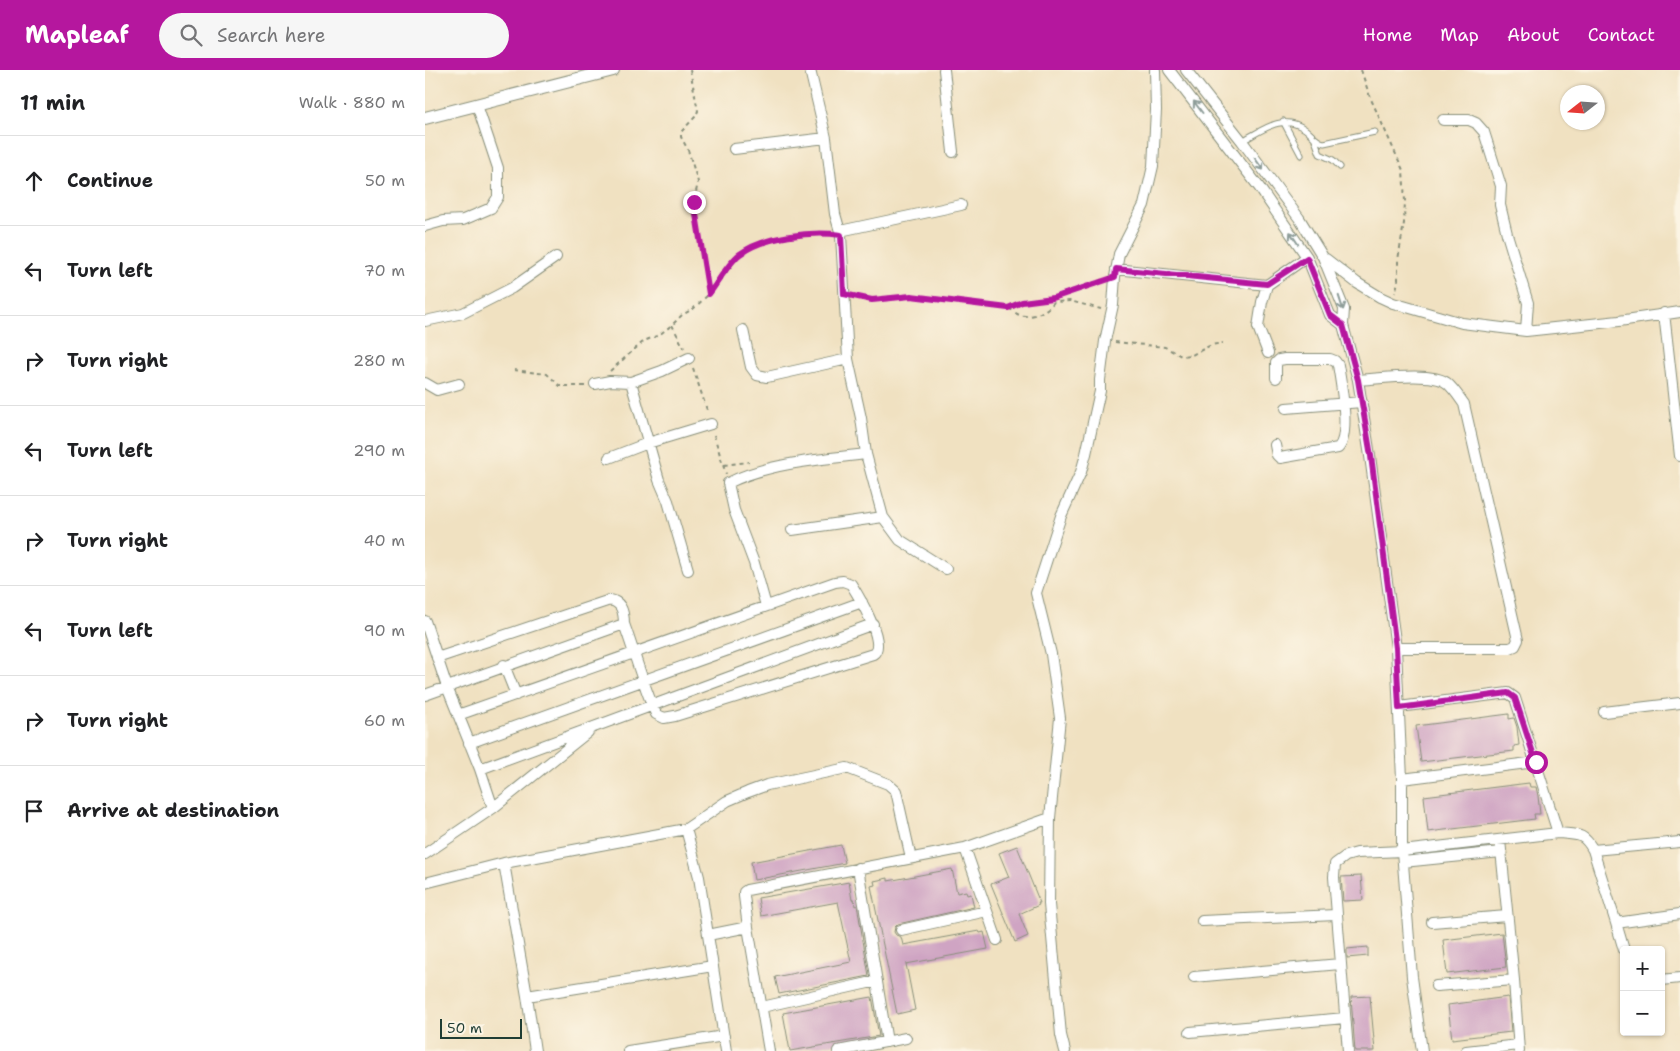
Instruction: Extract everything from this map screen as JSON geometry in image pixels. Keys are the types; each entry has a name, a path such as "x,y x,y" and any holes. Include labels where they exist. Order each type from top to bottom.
{"street":[{"path":"425,118 613,70"},
{"path":"810,70 826,138 835,214 840,233 848,359 861,418 866,454 883,517 900,540 946,569"},
{"path":"944,70 953,152"},
{"path":"1065,1051 1061,1035 1049,904 1050,818 1060,718 1051,654 1036,593 1061,516 1087,454 1100,391 1105,341 1119,254 1144,205 1153,166 1156,110 1155,70"},
{"path":"1169,70 1259,187 1307,258 1330,315 1343,325"},
{"path":"1186,70 1299,218 1323,257 1343,308 1343,325 1358,380 1371,456 1396,648 1402,779 1402,850 1412,977 1422,1051"},
{"path":"425,226 443,221 463,220 491,208 498,197 498,168 477,105"},
{"path":"1443,120 1469,120 1476,123 1484,132 1501,186 1500,205 1507,234 1528,302 1526,331"},
{"path":"734,149 826,138"},
{"path":"840,233 961,205"},
{"path":"425,321 463,313 512,288 556,257"},
{"path":"1323,257 1357,283 1393,303 1462,323 1526,331 1680,312"},
{"path":"1115,273 1267,284 1307,258"},
{"path":"1267,284 1257,327 1268,353"},
{"path":"1664,313 1680,456"},
{"path":"743,330 751,367 757,375 767,377 848,359"},
{"path":"595,384 609,381 631,382 662,371 689,358"},
{"path":"1275,445 1277,455 1280,458 1338,448 1342,444 1343,438 1344,404 1338,365 1330,359 1279,360 1276,364 1276,378"},
{"path":"1358,380 1426,376 1445,381 1456,392 1463,404 1518,640 1515,646 1510,648 1396,648"},
{"path":"631,382 688,570"},
{"path":"425,383 437,390 459,384"},
{"path":"1286,408 1361,402"},
{"path":"609,458 648,443 711,424"},
{"path":"766,606 754,563 734,510 728,483 756,472 816,459 866,454"},
{"path":"793,530 883,517"},
{"path":"437,658 614,600 622,607 624,624 635,653 652,705 656,714 664,718 873,654 878,648 873,624 862,602 851,584 843,580 766,606 635,653 516,695 458,716"},
{"path":"469,744 862,602"},
{"path":"425,621 447,688 480,769 493,808"},
{"path":"425,694 447,688 505,665 624,624"},
{"path":"480,769 873,624"},
{"path":"505,665 516,695"},
{"path":"1399,708 1508,693 1515,698 1557,833"},
{"path":"1604,712 1680,703"},
{"path":"425,854 493,808 597,726"},
{"path":"1402,779 1536,762"},
{"path":"425,884 505,863 686,828 727,801 748,792 767,785 847,768 888,784 897,791 911,858"},
{"path":"769,1051 744,892 965,848 1050,818"},
{"path":"686,828 699,877 726,1051"},
{"path":"1348,1051 1334,877 1335,864 1346,856 1357,853 1557,833 1583,836 1587,839 1593,850 1623,946"},
{"path":"1466,1051 1518,1048 1514,980 1500,840"},
{"path":"1593,850 1680,842"},
{"path":"965,848 997,940"},
{"path":"1403,862 1501,852"},
{"path":"505,863 535,1051"},
{"path":"858,868 887,1042"},
{"path":"901,930 987,911"},
{"path":"1616,923 1680,914"},
{"path":"1202,921 1336,915"},
{"path":"1432,922 1507,916"},
{"path":"708,935 748,926"},
{"path":"1194,977 1340,964"},
{"path":"527,996 713,966"},
{"path":"1665,980 1680,978"},
{"path":"1437,986 1514,980"},
{"path":"761,1007 877,981"},
{"path":"1191,1032 1345,1018"},
{"path":"628,1051 724,1036"},
{"path":"838,1051 906,1038"}],"lane":[{"path":"1242,141 1283,121 1298,125 1307,130 1319,142 1324,143 1375,132"},
{"path":"1283,121 1301,155"},
{"path":"1314,138 1320,154 1333,160 1340,167"}],"path":[{"path":"690,70 698,111 695,117 682,130 681,137 698,182 694,202 709,294"},
{"path":"1361,70 1370,96 1403,170 1404,223 1398,260 1398,282 1393,303"},
{"path":"514,370 547,374 560,386 595,384 644,341 659,335 682,315 693,309 709,294 739,255 758,243 795,236 840,233"},
{"path":"1008,308 1022,302 1053,298 1115,273"},
{"path":"844,294 872,300 911,296 1008,308 1019,315 1031,316 1048,310 1054,302 1070,301 1111,313"},
{"path":"672,325 689,358 723,465 744,462 752,463 756,472"},
{"path":"1105,341 1165,347 1181,356 1192,355 1211,345 1223,343"}],"building":[{"path":"1509,714 1509,719 1514,718 1517,727 1519,745 1514,746 1514,751 1421,762 1416,726"},
{"path":"1529,783 1530,787 1536,787 1538,796 1540,814 1534,814 1535,819 1428,832 1424,796"},
{"path":"841,845 845,863 754,880 751,862"},
{"path":"1017,846 1040,903 1019,914 1028,936 1015,942 991,884 1009,877 999,853"},
{"path":"952,869 957,893 966,891 967,895 971,894 974,907 898,924 894,932 901,937 903,945 979,931 980,933 984,932 988,949 906,964 915,1010 897,1014 871,886 875,885 874,881 888,878 888,881"},
{"path":"1361,876 1363,900 1343,901 1341,877"},
{"path":"849,882 852,900 854,899 855,906 857,905 869,976 779,994 775,977 851,962 838,902 761,916 758,898"},
{"path":"1502,933 1506,967 1447,974 1443,940"},
{"path":"1368,947 1368,956 1347,958 1347,949"},
{"path":"1370,996 1375,1051 1355,1051 1351,997"},
{"path":"872,997 879,1036 790,1051 783,1013"},
{"path":"1508,997 1511,1032 1452,1039 1448,1005"}],"route":[{"path":"694,202 709,294 739,255 758,243 795,236 827,233 841,235 844,294 872,300 911,296 935,298 1008,308 1022,302 1053,298 1115,277 1116,269 1267,284 1307,258 1330,315 1343,325 1358,380 1371,456 1396,648 1399,708 1508,693 1515,698 1536,762"}]}
